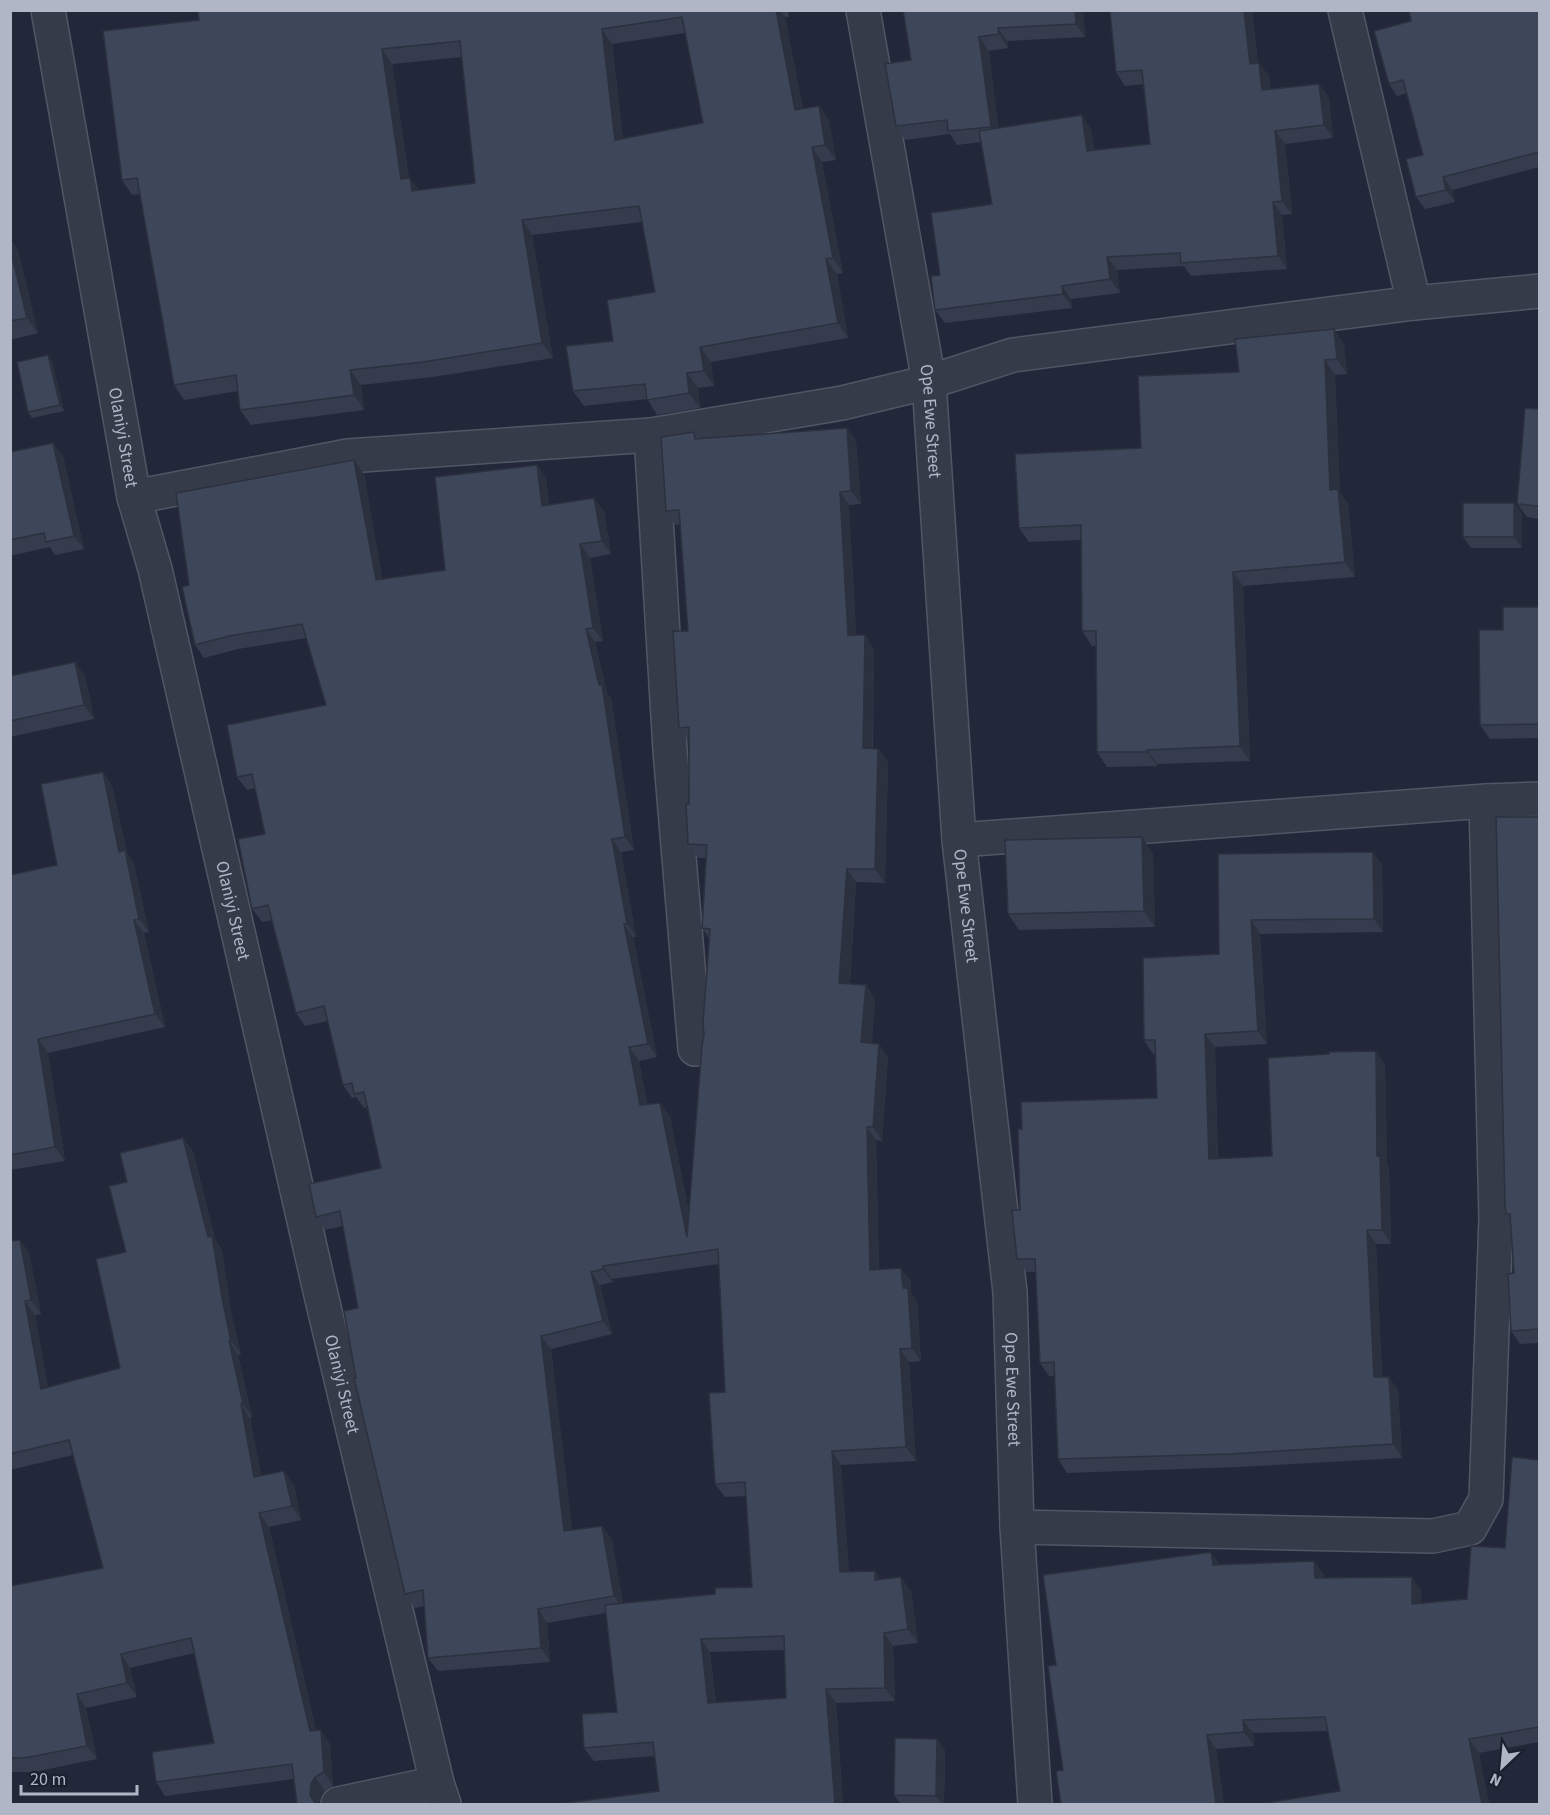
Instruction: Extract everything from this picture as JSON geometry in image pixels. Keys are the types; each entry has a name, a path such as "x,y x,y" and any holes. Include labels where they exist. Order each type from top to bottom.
{"street":[{"name":"Olaniyi Street","path":"48,10 134,497 155,568 316,1272 441,1793"},
{"name":"Ope Ewe Street","path":"863,10 929,382 959,840 1010,1292 1017,1527 1035,1804"},
{"path":"1345,10 1414,303"},
{"path":"134,497 348,456 651,435 842,404 929,382 1012,355 1414,303 1539,291"},
{"path":"651,435 670,750 696,1049"},
{"path":"959,840 1539,798"},
{"path":"1017,1527 1433,1536 1470,1528 1486,1499 1496,1218 1486,801"},
{"path":"338,1804 441,1793"}],"building":[{"path":"776,10 795,110 819,106 825,145 812,147 833,258 826,259 838,323 700,347 704,371 687,373 689,393 647,400 645,384 573,391 566,346 613,341 607,300 655,292 639,206 522,220 542,343 423,362 350,370 354,395 240,410 236,375 174,385 137,178 122,180 103,31 199,20 198,11","holes":["682,17 703,123 615,140 602,29","460,41 475,183 412,191 410,178 401,179 382,49"]},
{"path":"903,10 1075,10 1076,24 998,28 999,34 979,37 991,127 948,131 947,120 896,126 885,64 911,60"},
{"path":"1123,10 1244,10 1250,64 1259,63 1262,90 1319,84 1324,125 1275,131 1282,201 1273,202 1278,256 1181,263 1180,253 1107,257 1110,279 1062,286 1063,294 935,310 931,276 940,275 931,213 992,204 979,131 1082,115 1087,151 1150,144 1142,70 1116,72 1110,12"},
{"path":"1409,10 1539,10 1539,152 1443,177 1446,190 1416,197 1406,159 1423,155 1403,80 1389,84 1374,31 1411,21"},
{"path":"10,248 27,318 10,321"},
{"path":"1334,329 1337,359 1325,360 1330,490 1338,489 1345,562 1233,572 1240,746 1147,750 1147,752 1097,752 1096,631 1082,631 1081,525 1019,528 1015,454 1141,448 1138,376 1239,372 1235,339"},
{"path":"48,355 60,405 28,412 17,362"},
{"path":"1525,408 1539,409 1539,506 1517,504"},
{"path":"847,428 851,491 840,492 848,635 865,635 863,748 878,749 875,869 847,869 839,983 866,985 861,1042 879,1044 873,1127 867,1127 870,1270 901,1268 903,1288 908,1288 912,1348 900,1349 906,1447 832,1451 840,1572 875,1571 875,1580 901,1577 908,1629 884,1633 885,1688 826,1689 835,1804 558,1804 659,1791 653,1742 584,1748 582,1714 617,1712 605,1605 715,1594 715,1588 752,1587 745,1482 715,1484 709,1393 725,1392 718,1249 603,1266 603,1269 591,1272 603,1321 541,1336 564,1531 602,1526 614,1596 538,1609 541,1648 428,1658 423,1590 405,1594 354,1378 356,1378 344,1311 358,1308 340,1211 316,1217 309,1184 381,1168 364,1092 354,1094 352,1083 343,1085 324,1006 296,1013 268,905 252,909 238,839 265,834 252,774 237,777 227,725 326,705 302,624 229,636 195,645 182,587 189,585 176,493 354,460 376,580 445,570 435,477 537,465 542,506 594,498 602,541 580,544 593,628 586,629 599,685 602,685 625,837 612,839 627,924 624,924 648,1044 629,1047 640,1105 660,1103 687,1237 704,1035 710,929 702,928 707,845 688,844 686,804 689,804 689,727 679,728 673,631 688,631 679,510 666,511 661,437 694,432 695,439","holes":["784,1636 786,1698 708,1703 701,1639"]},
{"path":"53,443 74,536 46,542 44,533 10,540 10,452"},
{"path":"1463,503 1514,503 1514,537 1463,537"},
{"path":"1503,607 1539,607 1539,724 1480,725 1479,630 1503,630"},
{"path":"75,662 84,705 10,721 10,676"},
{"path":"103,772 119,852 125,850 139,919 134,920 155,1014 38,1039 55,1147 10,1155 10,875 57,865 41,784"},
{"path":"1496,817 1539,817 1539,1329 1511,1331 1508,1274 1514,1273 1510,1214 1506,1214 1505,1204"},
{"path":"1142,837 1144,911 1008,914 1005,840"},
{"path":"1373,852 1374,919 1251,920 1258,1031 1205,1034 1209,1159 1272,1156 1268,1058 1329,1054 1329,1052 1376,1051 1377,1156 1380,1156 1382,1230 1367,1230 1374,1377 1389,1377 1393,1444 1229,1454 1058,1459 1054,1362 1040,1363 1035,1259 1017,1259 1012,1210 1020,1210 1018,1129 1022,1129 1021,1102 1157,1098 1155,1040 1144,1040 1143,958 1219,954 1218,854"},
{"path":"183,1138 208,1237 212,1236 254,1477 284,1471 292,1506 259,1513 310,1731 321,1730 324,1772 315,1777 311,1784 310,1795 318,1804 297,1804 292,1764 156,1782 152,1752 214,1743 191,1638 121,1654 127,1683 77,1694 87,1746 24,1758 10,1758 10,1586 103,1568 69,1440 10,1454 10,1241 20,1240 31,1300 25,1301 41,1389 120,1368 96,1259 126,1252 109,1186 127,1182 120,1153"},
{"path":"1512,1457 1539,1460 1539,1727 1469,1739 1482,1804 1260,1804 1340,1791 1325,1717 1243,1720 1244,1732 1207,1735 1216,1804 1061,1804 1056,1771 1063,1770 1048,1666 1056,1665 1043,1575 1211,1552 1213,1565 1314,1561 1315,1578 1412,1577 1412,1604 1467,1599 1471,1546 1505,1548"},
{"path":"895,1738 937,1739 936,1796 894,1795"}]}
